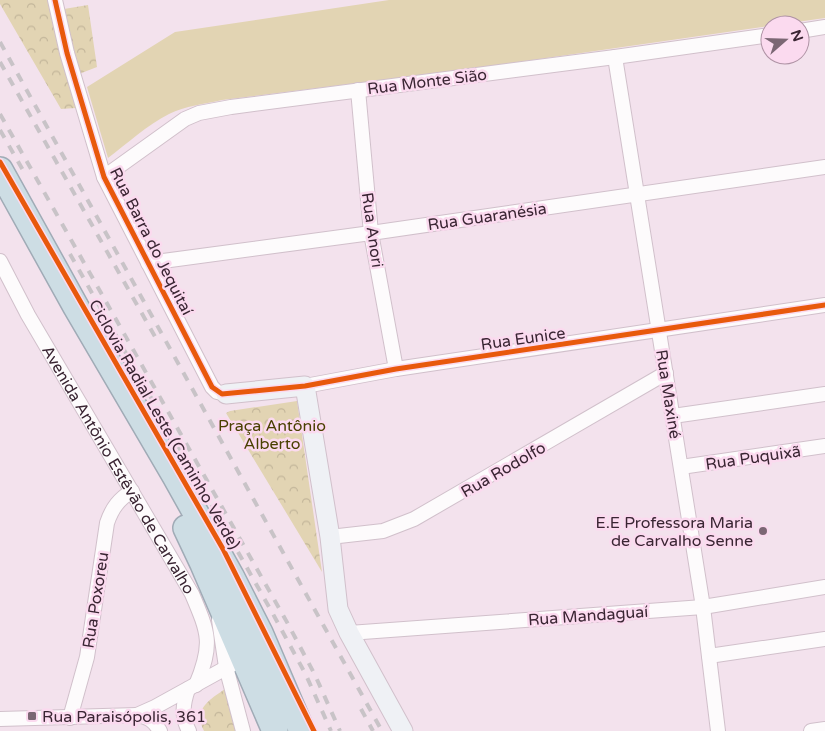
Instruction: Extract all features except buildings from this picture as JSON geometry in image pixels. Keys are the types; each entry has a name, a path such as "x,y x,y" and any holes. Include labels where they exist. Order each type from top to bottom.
{"highway":[{"path":"0,170 76,307 231,576 260,633 302,731"},
{"name":"Avenida Antônio Estêvão de Carvalho","path":"0,199 178,513 216,594 235,663 275,731"},
{"path":"235,663 252,660 260,663 267,669 292,708"}],"street":[{"name":"Rua Barra do Jequitaí","path":"55,0 67,53 104,177 212,387 217,392 226,394"},
{"path":"810,29 825,27"},
{"name":"Rua Monte Sião","path":"104,177 176,124 200,113 231,107 760,36"},
{"name":"Rua Maxiné","path":"616,57 703,607 718,731"},
{"name":"Rua Anori","path":"358,90 371,233 396,368"},
{"name":"Rua Guaranésia","path":"148,263 371,233 825,167"},
{"name":"Avenida Antônio Estêvão de Carvalho","path":"0,261 28,315 192,594 205,624 208,640 204,666 183,705 183,714 189,731"},
{"name":"Rua Eunice","path":"226,394 305,386 396,368 825,306"},
{"name":"Rua Rodolfo","path":"330,537 383,530 414,519 666,373"},
{"path":"305,386 330,537 338,609 349,633 403,731"},
{"path":"672,416 825,394"},
{"name":"Rua Puquixã","path":"681,467 825,446"},
{"name":"Rua Poxoreu","path":"70,718 86,657 110,513 116,504 132,491"},
{"name":"Rua Mandaguaí","path":"349,633 703,607 825,587"},
{"path":"709,656 825,639"},
{"path":"137,715 235,663"},
{"name":"Avenida Antônio Estêvão de Carvalho","path":"235,663 243,731"},
{"path":"0,719 137,715 147,717 156,722 160,731"},
{"path":"811,731 825,729"}],"green space":[{"path":"0,0 48,0 76,108 61,109 0,4"},
{"path":"389,0 825,0 825,18 810,20 810,15 760,15 760,27 469,69 222,100 188,107 161,118 108,158 87,87 175,32"},
{"path":"88,5 97,67 79,74 64,9"},
{"name":"Praça Antônio Alberto","path":"297,401 322,572 226,413"},
{"path":"225,689 237,731 204,731 200,717 204,706"}],"railway":[{"path":"0,42 382,731"},
{"path":"0,62 158,342"},
{"path":"0,114 288,624 315,675 340,731"},
{"path":"0,130 24,172"},
{"path":"70,254 273,614 306,675 331,731"},
{"path":"361,709 373,731"}],"cycle path":[{"path":"55,0 67,53 104,177 212,387 222,394 305,386 396,369 825,305"},
{"name":"Ciclovia Radial Leste (Caminho Verde)","path":"0,162 223,549 314,731"}],"place":[{"name":"E.E Professora Maria de Carvalho Senne","path":"763,531"},
{"name":"Rua Paraisópolis, 361","path":"32,716"}]}
